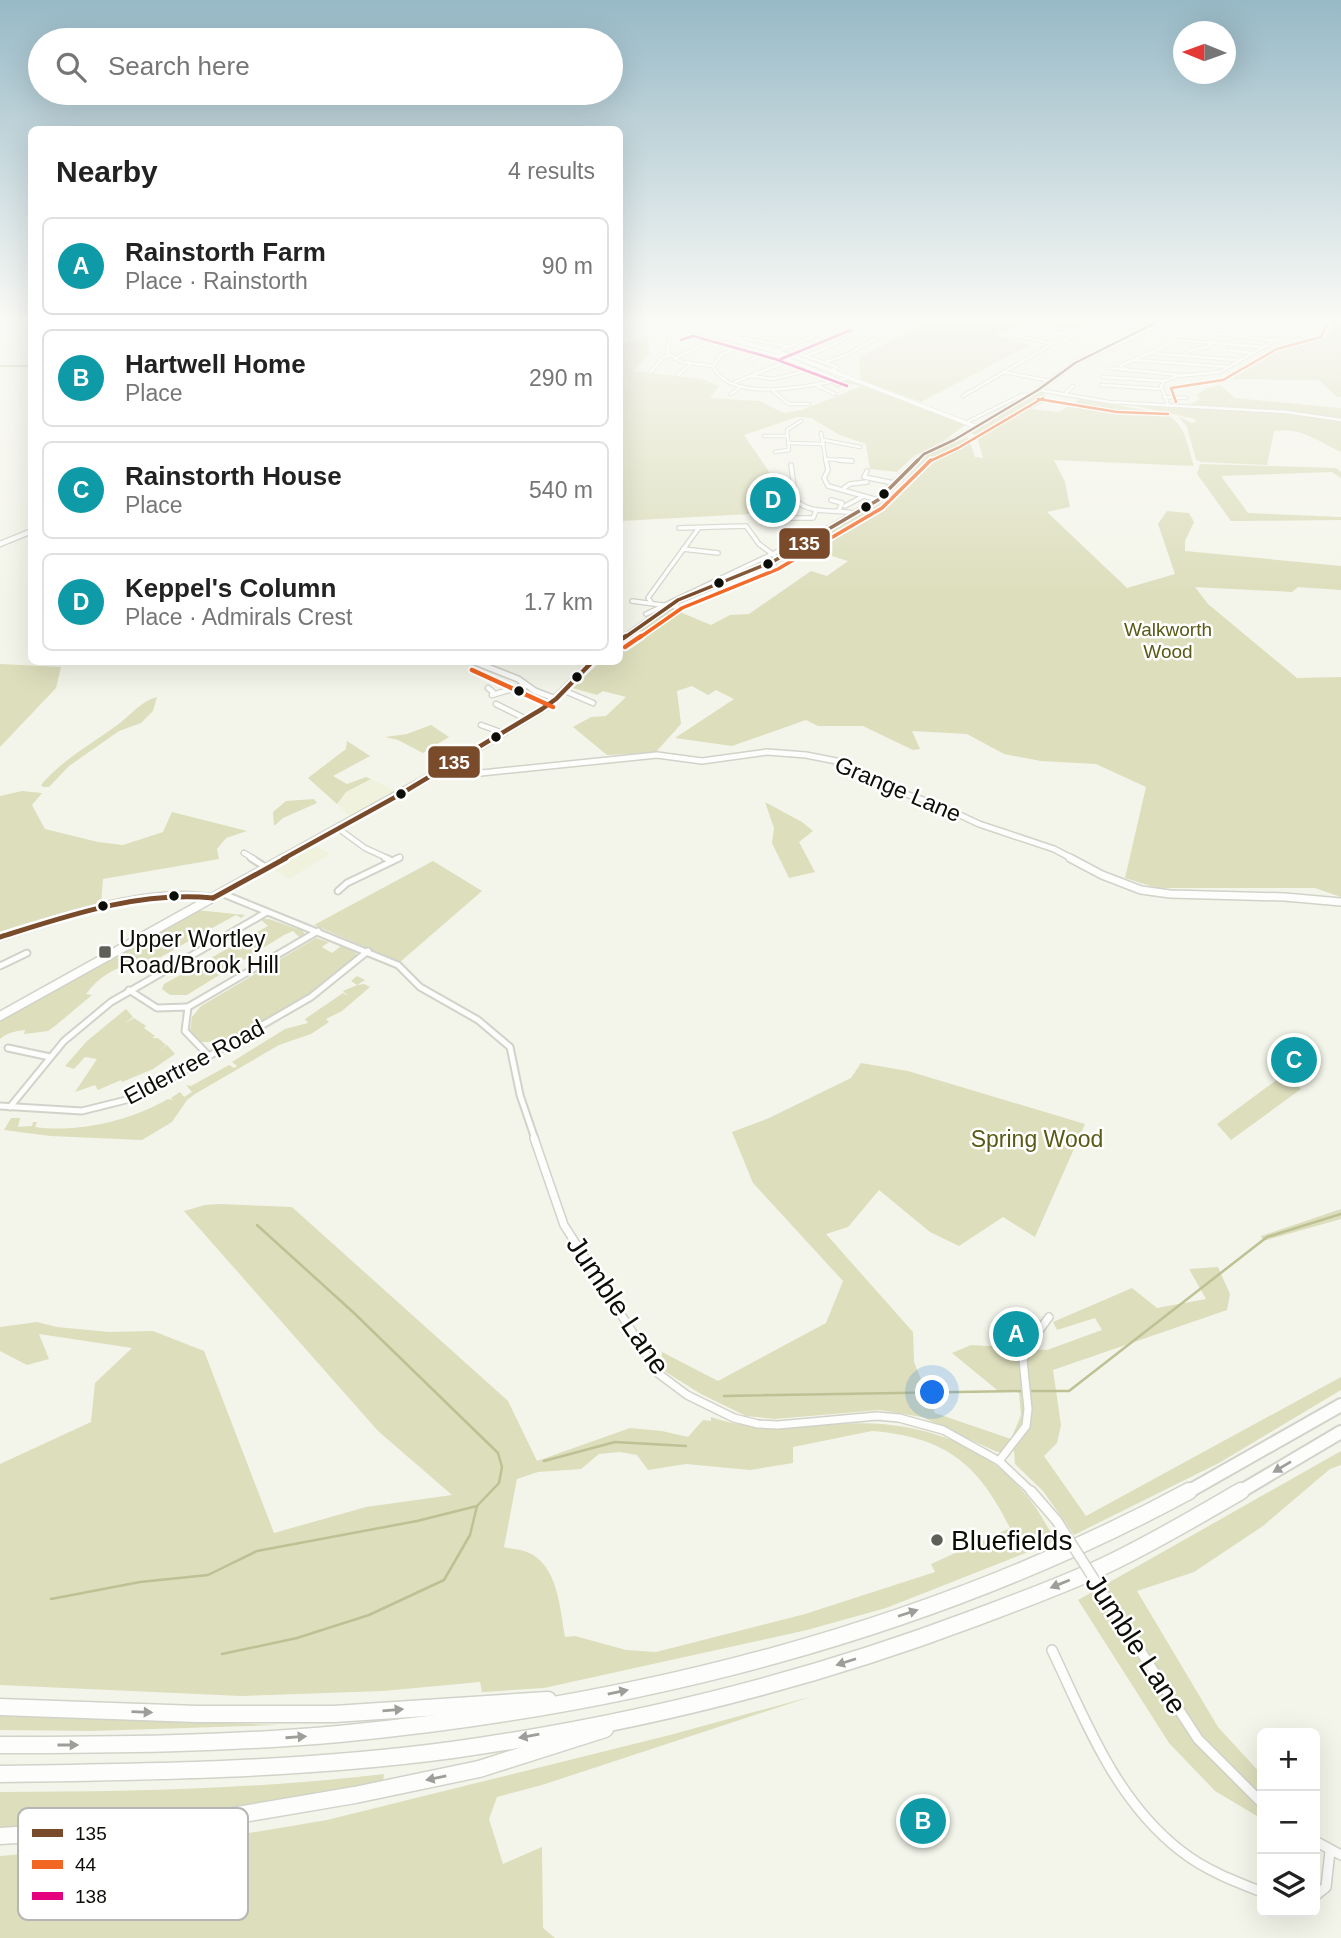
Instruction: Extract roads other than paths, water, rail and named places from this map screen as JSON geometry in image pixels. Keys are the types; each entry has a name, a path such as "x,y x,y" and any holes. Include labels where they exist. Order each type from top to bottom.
{"highway":[{"path":"0,1745 169,1743 340,1734 513,1712 667,1682 807,1645 931,1606 1004,1578 1079,1546 1214,1479 1341,1405"},
{"path":"248,1813 355,1795 479,1769 642,1717 838,1665 937,1632 1098,1569 1231,1498 1341,1432"},
{"path":"0,1707 197,1714 334,1714 468,1703 584,1699"},
{"path":"0,1774 172,1772 352,1760 453,1749 642,1717"},
{"path":"0,1836 18,1835"}],"main road":[{"path":"623,638 668,605 775,558 878,500 924,454 954,440 998,412"},
{"path":"0,1016 339,829 503,733 556,699 589,665"}],"street":[{"path":"938,412 974,426"},
{"path":"967,423 989,412"},
{"path":"1276,412 1341,420"},
{"path":"774,451 791,451 787,430 801,421"},
{"path":"821,433 828,470 824,476 826,482 830,486 878,500"},
{"path":"763,437 787,436"},
{"path":"788,443 824,442 860,447"},
{"path":"825,459 852,461"},
{"path":"791,465 794,487 791,498 804,508 854,513"},
{"path":"867,471 864,477 894,483"},
{"path":"844,488 850,484 867,482"},
{"path":"845,506 862,497"},
{"path":"831,500 842,503 839,510"},
{"path":"791,518 813,518 816,511"},
{"path":"679,528 746,526 759,544 775,558"},
{"path":"651,602 648,598 696,530 702,527"},
{"path":"0,544 28,533"},
{"path":"646,614 662,604 775,558 789,546"},
{"path":"683,548 719,553"},
{"path":"632,601 668,605"},
{"path":"482,665 556,699"},
{"path":"488,688 493,692 492,695 526,685"},
{"path":"565,691 593,704"},
{"path":"496,704 526,719"},
{"path":"481,725 503,733"},
{"name":"Grange Lane","path":"444,768 462,775 657,755 702,761 767,752 806,755 846,763 897,791 941,806 979,824 1054,849 1102,875 1141,890 1170,894 1284,897 1341,902"},
{"path":"339,829 365,848 392,860"},
{"path":"244,853 267,868"},
{"path":"338,891 347,883 400,857"},
{"path":"0,937 110,906 196,893 217,895"},
{"name":"Jumble Lane","path":"217,895 368,951 406,971 420,986 478,1020 510,1047 520,1095 564,1224 659,1374 687,1395 734,1418 778,1425 877,1416 900,1418 943,1430 999,1461 1040,1499 1057,1521 1198,1739 1257,1798"},
{"path":"10,1107 50,1057 81,1026 129,990 267,912"},
{"path":"129,990 157,1008 188,1007 318,931"},
{"name":"Eldertree Road","path":"0,1106 65,1111 111,1105 138,1097 311,997 368,951"},
{"path":"0,966 26,953"},
{"path":"188,1007 185,1031 209,1056"},
{"path":"8,1048 50,1057"},
{"path":"999,1461 1027,1426 1029,1417 1023,1360 1027,1348 1049,1317"},
{"path":"1052,1650 1102,1756 1129,1802 1158,1834 1193,1861 1257,1890"},
{"path":"1320,1844 1341,1856"},
{"path":"1320,1892 1326,1887 1330,1851"}],"waterway":[{"path":"1029,1391 1069,1391 1267,1237 1341,1214"},
{"path":"257,1225 354,1313 498,1453 502,1467 499,1483 477,1506"},
{"path":"724,1396 1024,1391"},
{"path":"544,1461 615,1442 686,1446"},
{"path":"51,1599 140,1582 208,1575 257,1551 417,1521 477,1506"},
{"path":"222,1654 297,1638 369,1615 444,1580 470,1535 477,1506"}],"place":[{"name":"Keppel's Column","path":"773,500"},
{"name":"Upper Wortley Road/Brook Hill","path":"105,952"},
{"name":"Rainstorth House","path":"1294,1060"},
{"name":"Rainstorth Farm","path":"1016,1334"},
{"name":"Bluefields","path":"937,1540"},
{"name":"Hartwell Home","path":"923,1821"}],"park label":[{"name":"Walkworth Wood","path":"1168,640"},
{"name":"Spring Wood","path":"1037,1139"}]}
